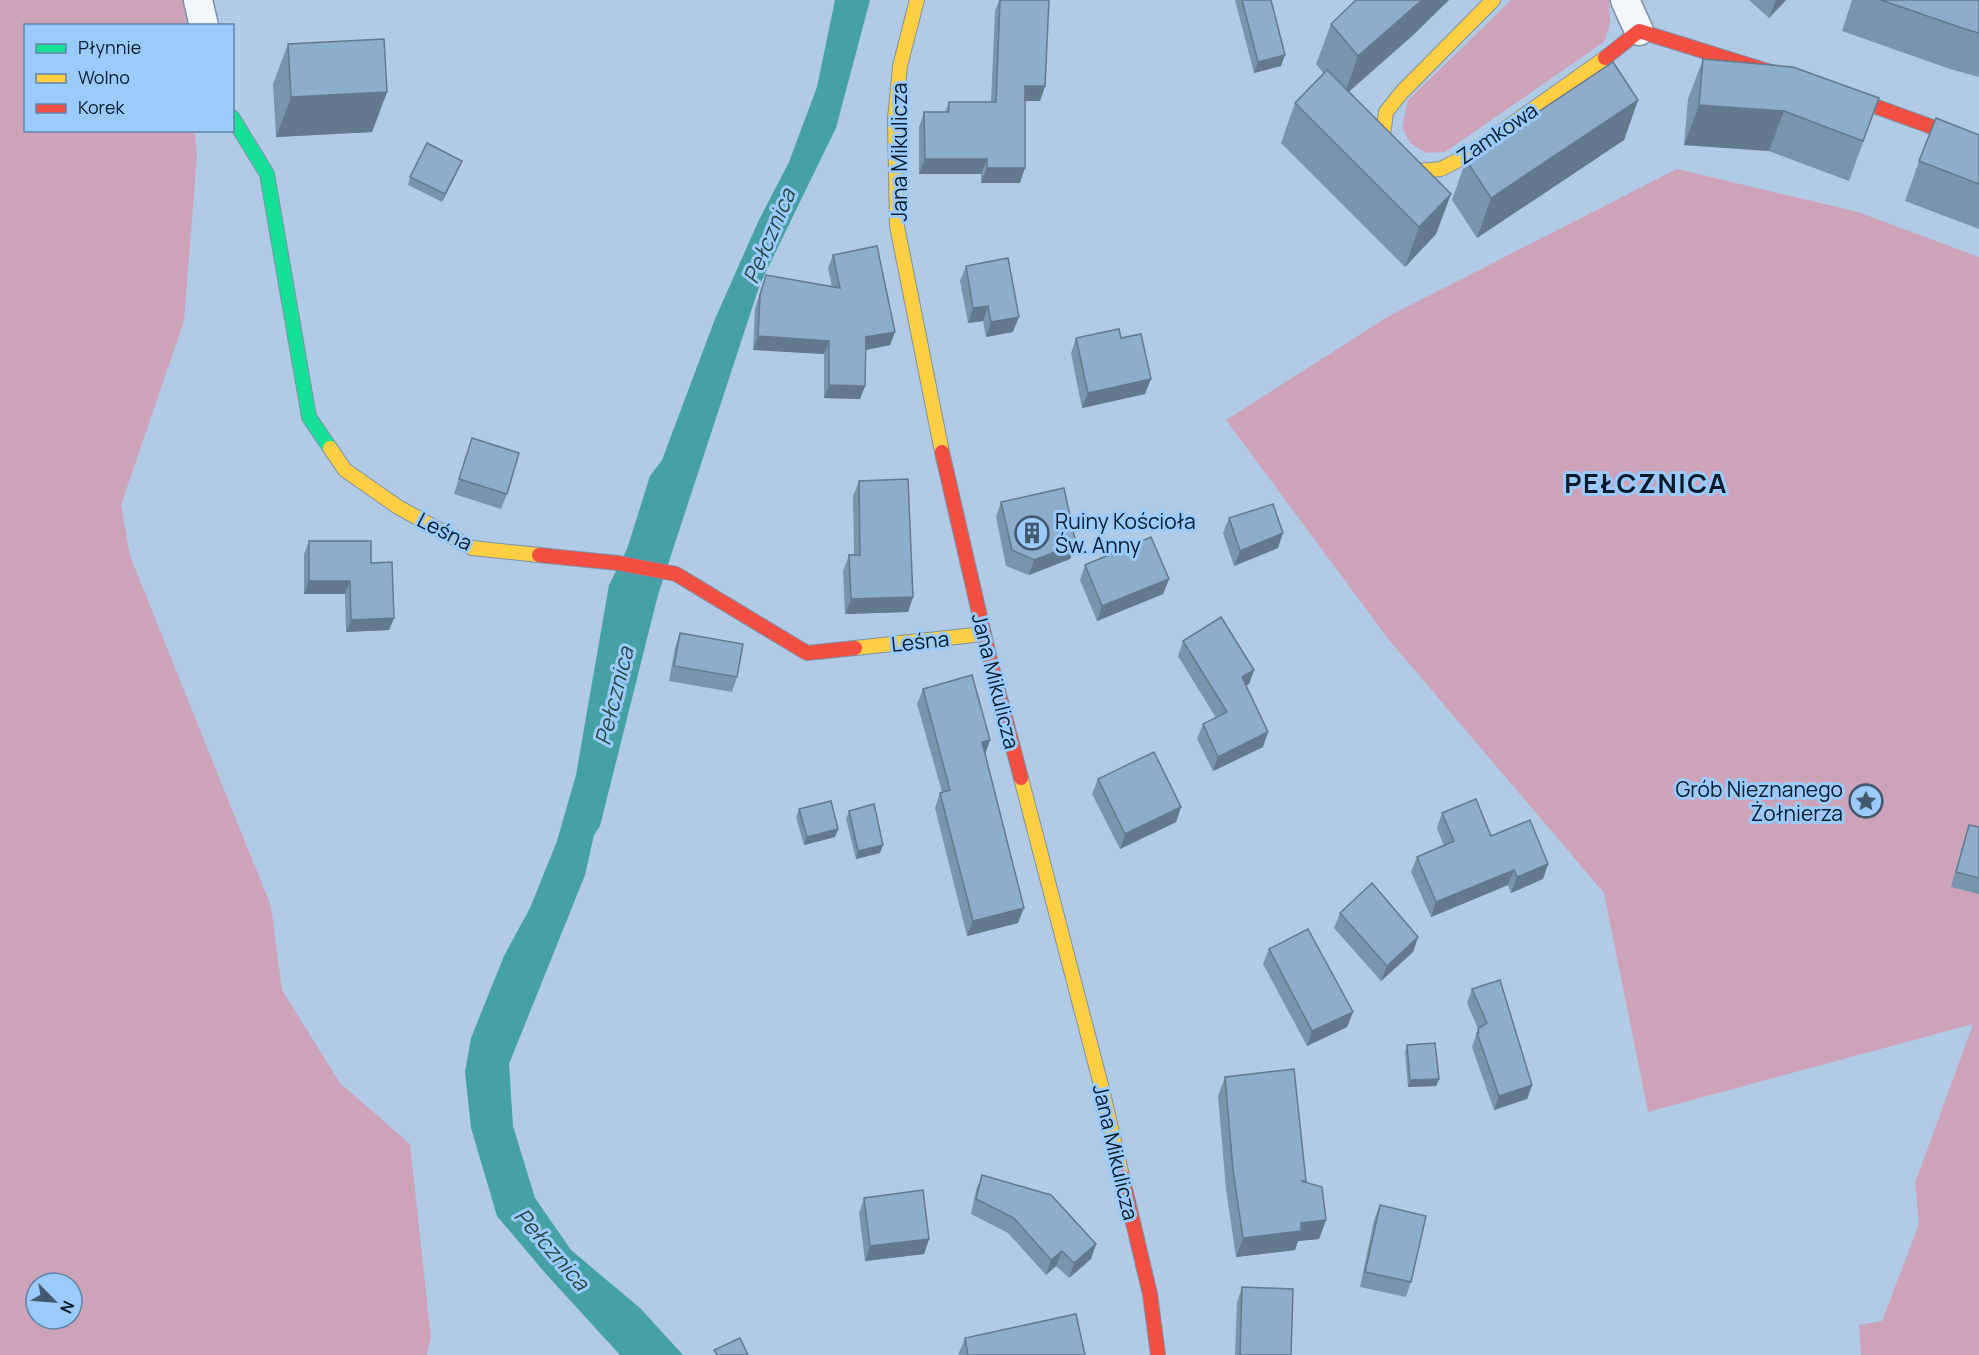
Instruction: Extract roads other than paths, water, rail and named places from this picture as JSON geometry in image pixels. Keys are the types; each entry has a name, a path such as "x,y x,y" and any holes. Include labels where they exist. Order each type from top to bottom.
{"street":[{"path":"198,0 204,24"},
{"name":"Jana Mikulicza","path":"917,0 900,66 896,119 897,226 949,489 983,634 1102,1089 1150,1294 1158,1355"},
{"name":"Zamkowa","path":"1493,0 1402,92 1386,112 1383,136 1397,158 1419,171 1441,169 1470,154 1605,58 1639,31"},
{"path":"1625,0 1639,31 1796,80"},
{"path":"1818,87 1914,119 1979,144"},
{"name":"Leśna","path":"234,120 267,174 309,417 345,470 398,507 472,548 618,563 676,574 807,653 983,634"}],"water":[{"name":"Pełcznica","path":"835,0 870,0 836,128 760,284 658,595 600,826 594,835 585,875 509,1064 513,1126 535,1198 571,1250 640,1308 683,1355 620,1355 497,1216 471,1128 465,1072 471,1038 504,956 530,908 557,841 576,775 609,585 627,549 650,476 662,460 715,319 758,222 789,162 817,87"}],"place":[{"name":"Ruiny Kościoła Św. Anny","path":"1032,533"},
{"name":"Grób Nieznanego Żołnierza","path":"1866,801"}],"district":[{"name":"PEŁCZNICA","path":"1646,482"}]}
